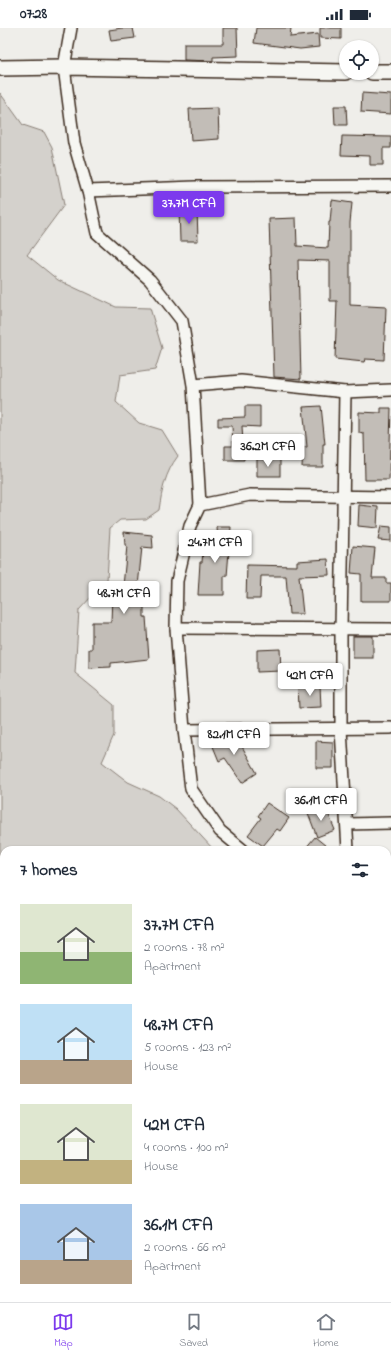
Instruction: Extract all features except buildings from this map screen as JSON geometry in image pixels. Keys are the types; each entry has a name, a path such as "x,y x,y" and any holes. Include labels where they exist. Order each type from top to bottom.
{"main road":[{"path":"0,68 64,67 339,72"},
{"path":"379,72 391,72"}],"street":[{"path":"71,28 64,67 74,143 88,191 97,233 150,280 182,321 193,385 200,505 190,526 177,581 176,628 184,730 192,789 220,831 238,846"},
{"path":"88,191 196,186 391,186"},
{"path":"193,385 241,381 345,392 391,390"},
{"path":"345,392 341,729 348,846"},
{"path":"200,505 250,495 391,498"},
{"path":"176,628 391,629"},
{"path":"184,730 391,728"},
{"path":"347,824 391,823"}],"shaded area":[{"path":"0,93 23,125 44,132 52,147 64,205 27,255 58,280 116,307 150,308 162,348 155,370 120,375 116,402 139,423 162,430 178,456 167,475 159,510 146,519 120,520 110,528 107,580 79,610 75,673 114,705 114,735 102,762 128,782 159,796 176,809 210,846 0,846"}]}
